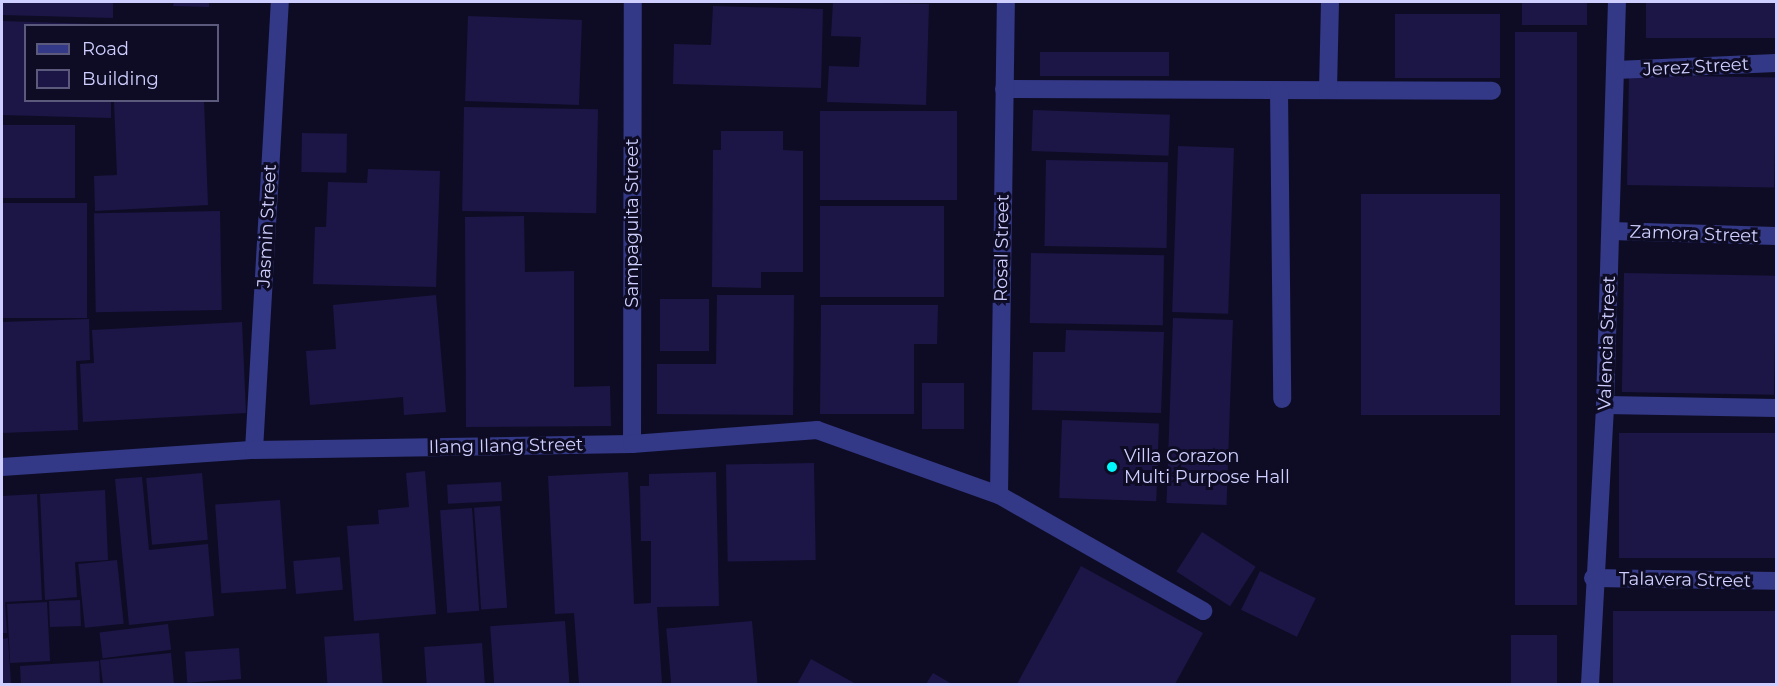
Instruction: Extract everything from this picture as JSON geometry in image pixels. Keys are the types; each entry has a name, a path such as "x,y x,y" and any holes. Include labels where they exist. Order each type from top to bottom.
{"street":[{"name":"Jasmin Street","path":"254,450 280,2"},
{"name":"Sampaguita Street","path":"632,444 633,2"},
{"name":"Rosal Street","path":"999,495 1006,2"},
{"path":"1328,90 1330,2"},
{"name":"Valencia Street","path":"1590,684 1593,578 1605,405 1617,2"},
{"name":"Jerez Street","path":"1616,70 1776,63"},
{"path":"1004,89 1492,91"},
{"path":"1278,90 1282,399"},
{"name":"Zamora Street","path":"1611,231 1776,236"},
{"path":"1605,405 1776,408"},
{"name":"Ilang Ilang Street","path":"2,466 254,450 632,444 817,430 999,495 1203,611"},
{"name":"Talavera Street","path":"1593,578 1776,581"}],"building":[{"path":"2,2 113,2 113,18 2,15"},
{"path":"174,2 209,2 209,7 173,6"},
{"path":"833,2 929,4 926,105 827,102 829,66 859,67 861,37 831,36"},
{"path":"1522,2 1587,2 1587,25 1522,25"},
{"path":"1646,2 1776,2 1776,38 1646,38"},
{"path":"713,6 823,9 821,88 673,84 674,44 711,45"},
{"path":"1395,14 1500,14 1500,78 1395,78"},
{"path":"468,16 582,20 579,105 465,101"},
{"path":"2,21 95,24 24,24 24,102 111,102 111,118 2,115"},
{"path":"1515,32 1577,32 1577,605 1515,605"},
{"path":"1040,52 1169,52 1169,76 1040,76"},
{"path":"1629,75 1776,78 1774,188 1627,185"},
{"path":"114,102 204,102 208,205 95,211 94,176 117,175"},
{"path":"464,107 598,109 596,213 462,211"},
{"path":"1033,110 1170,115 1168,156 1032,151"},
{"path":"820,111 957,111 957,200 820,200"},
{"path":"2,125 75,125 75,198 2,198"},
{"path":"721,131 783,131 783,150 803,151 803,272 761,272 761,288 712,287 713,150 721,150"},
{"path":"302,133 347,134 346,173 301,172"},
{"path":"1178,146 1234,148 1228,314 1172,312"},
{"path":"1046,160 1168,162 1166,248 1044,246"},
{"path":"368,169 440,171 436,287 313,284 315,227 326,227 328,182 367,183"},
{"path":"1361,194 1500,194 1500,415 1361,415"},
{"path":"2,203 87,203 87,318 2,318"},
{"path":"820,206 944,206 944,297 820,297"},
{"path":"220,211 222,310 96,312 94,213"},
{"path":"524,216 525,272 574,271 574,387 610,386 611,426 466,427 465,217"},
{"path":"1031,253 1164,255 1163,325 1030,323"},
{"path":"1624,273 1776,276 1774,395 1622,392"},
{"path":"436,295 446,412 404,415 403,397 310,405 306,351 336,349 333,305"},
{"path":"717,295 794,295 793,415 657,414 657,364 716,364"},
{"path":"660,299 709,299 709,351 660,351"},
{"path":"821,305 938,305 937,344 914,344 914,414 820,414"},
{"path":"1173,318 1233,320 1227,505 1167,503"},
{"path":"89,319 90,360 76,361 78,430 2,433 2,322"},
{"path":"242,322 246,413 83,422 80,364 94,363 92,330"},
{"path":"1066,330 1164,332 1161,413 1032,410 1033,352 1065,352"},
{"path":"922,383 964,383 964,429 922,429"},
{"path":"1062,420 1159,423 1156,501 1059,498"},
{"path":"1619,433 1776,433 1776,558 1619,558"},
{"path":"814,463 816,560 728,562 726,465"},
{"path":"425,471 436,614 354,621 347,526 379,524 378,510 409,507 406,473"},
{"path":"628,472 634,604 651,603 651,541 641,541 640,486 649,486 649,474 716,472 719,606 657,607 662,684 579,684 574,613 555,614 548,476"},
{"path":"202,473 208,540 152,545 146,478"},
{"path":"142,477 149,550 208,544 214,616 129,625 115,479"},
{"path":"501,482 502,501 448,504 447,485"},
{"path":"105,490 108,560 75,562 77,597 45,600 40,494"},
{"path":"37,494 42,600 5,602 7,633 2,633 2,496"},
{"path":"280,500 286,589 221,593 215,505"},
{"path":"500,506 507,608 481,610 474,508"},
{"path":"472,508 479,611 447,613 440,510"},
{"path":"1202,532 1256,567 1230,606 1176,571"},
{"path":"340,557 343,590 296,594 293,561"},
{"path":"117,560 124,624 85,628 78,564"},
{"path":"1081,566 1203,633 1175,684 1017,684"},
{"path":"1260,571 1316,598 1297,637 1241,610"},
{"path":"80,600 81,626 50,627 49,601"},
{"path":"47,602 50,661 10,663 7,604"},
{"path":"1613,611 1776,611 1776,684 1613,684"},
{"path":"565,621 569,684 494,684 490,626"},
{"path":"752,621 757,684 671,684 666,628"},
{"path":"168,624 171,650 103,658 100,632"},
{"path":"379,633 383,684 327,684 324,637"},
{"path":"1511,635 1557,635 1557,684 1511,684"},
{"path":"8,638 11,684 2,684 2,639"},
{"path":"482,643 485,684 427,684 424,647"},
{"path":"239,648 241,679 187,683 185,652"},
{"path":"171,653 174,684 103,684 100,660"},
{"path":"811,659 856,684 797,684"},
{"path":"99,661 100,684 21,684 20,666"},
{"path":"933,673 952,684 926,684"}],"place":[{"name":"Villa Corazon Multi Purpose Hall","path":"1112,467"}]}
